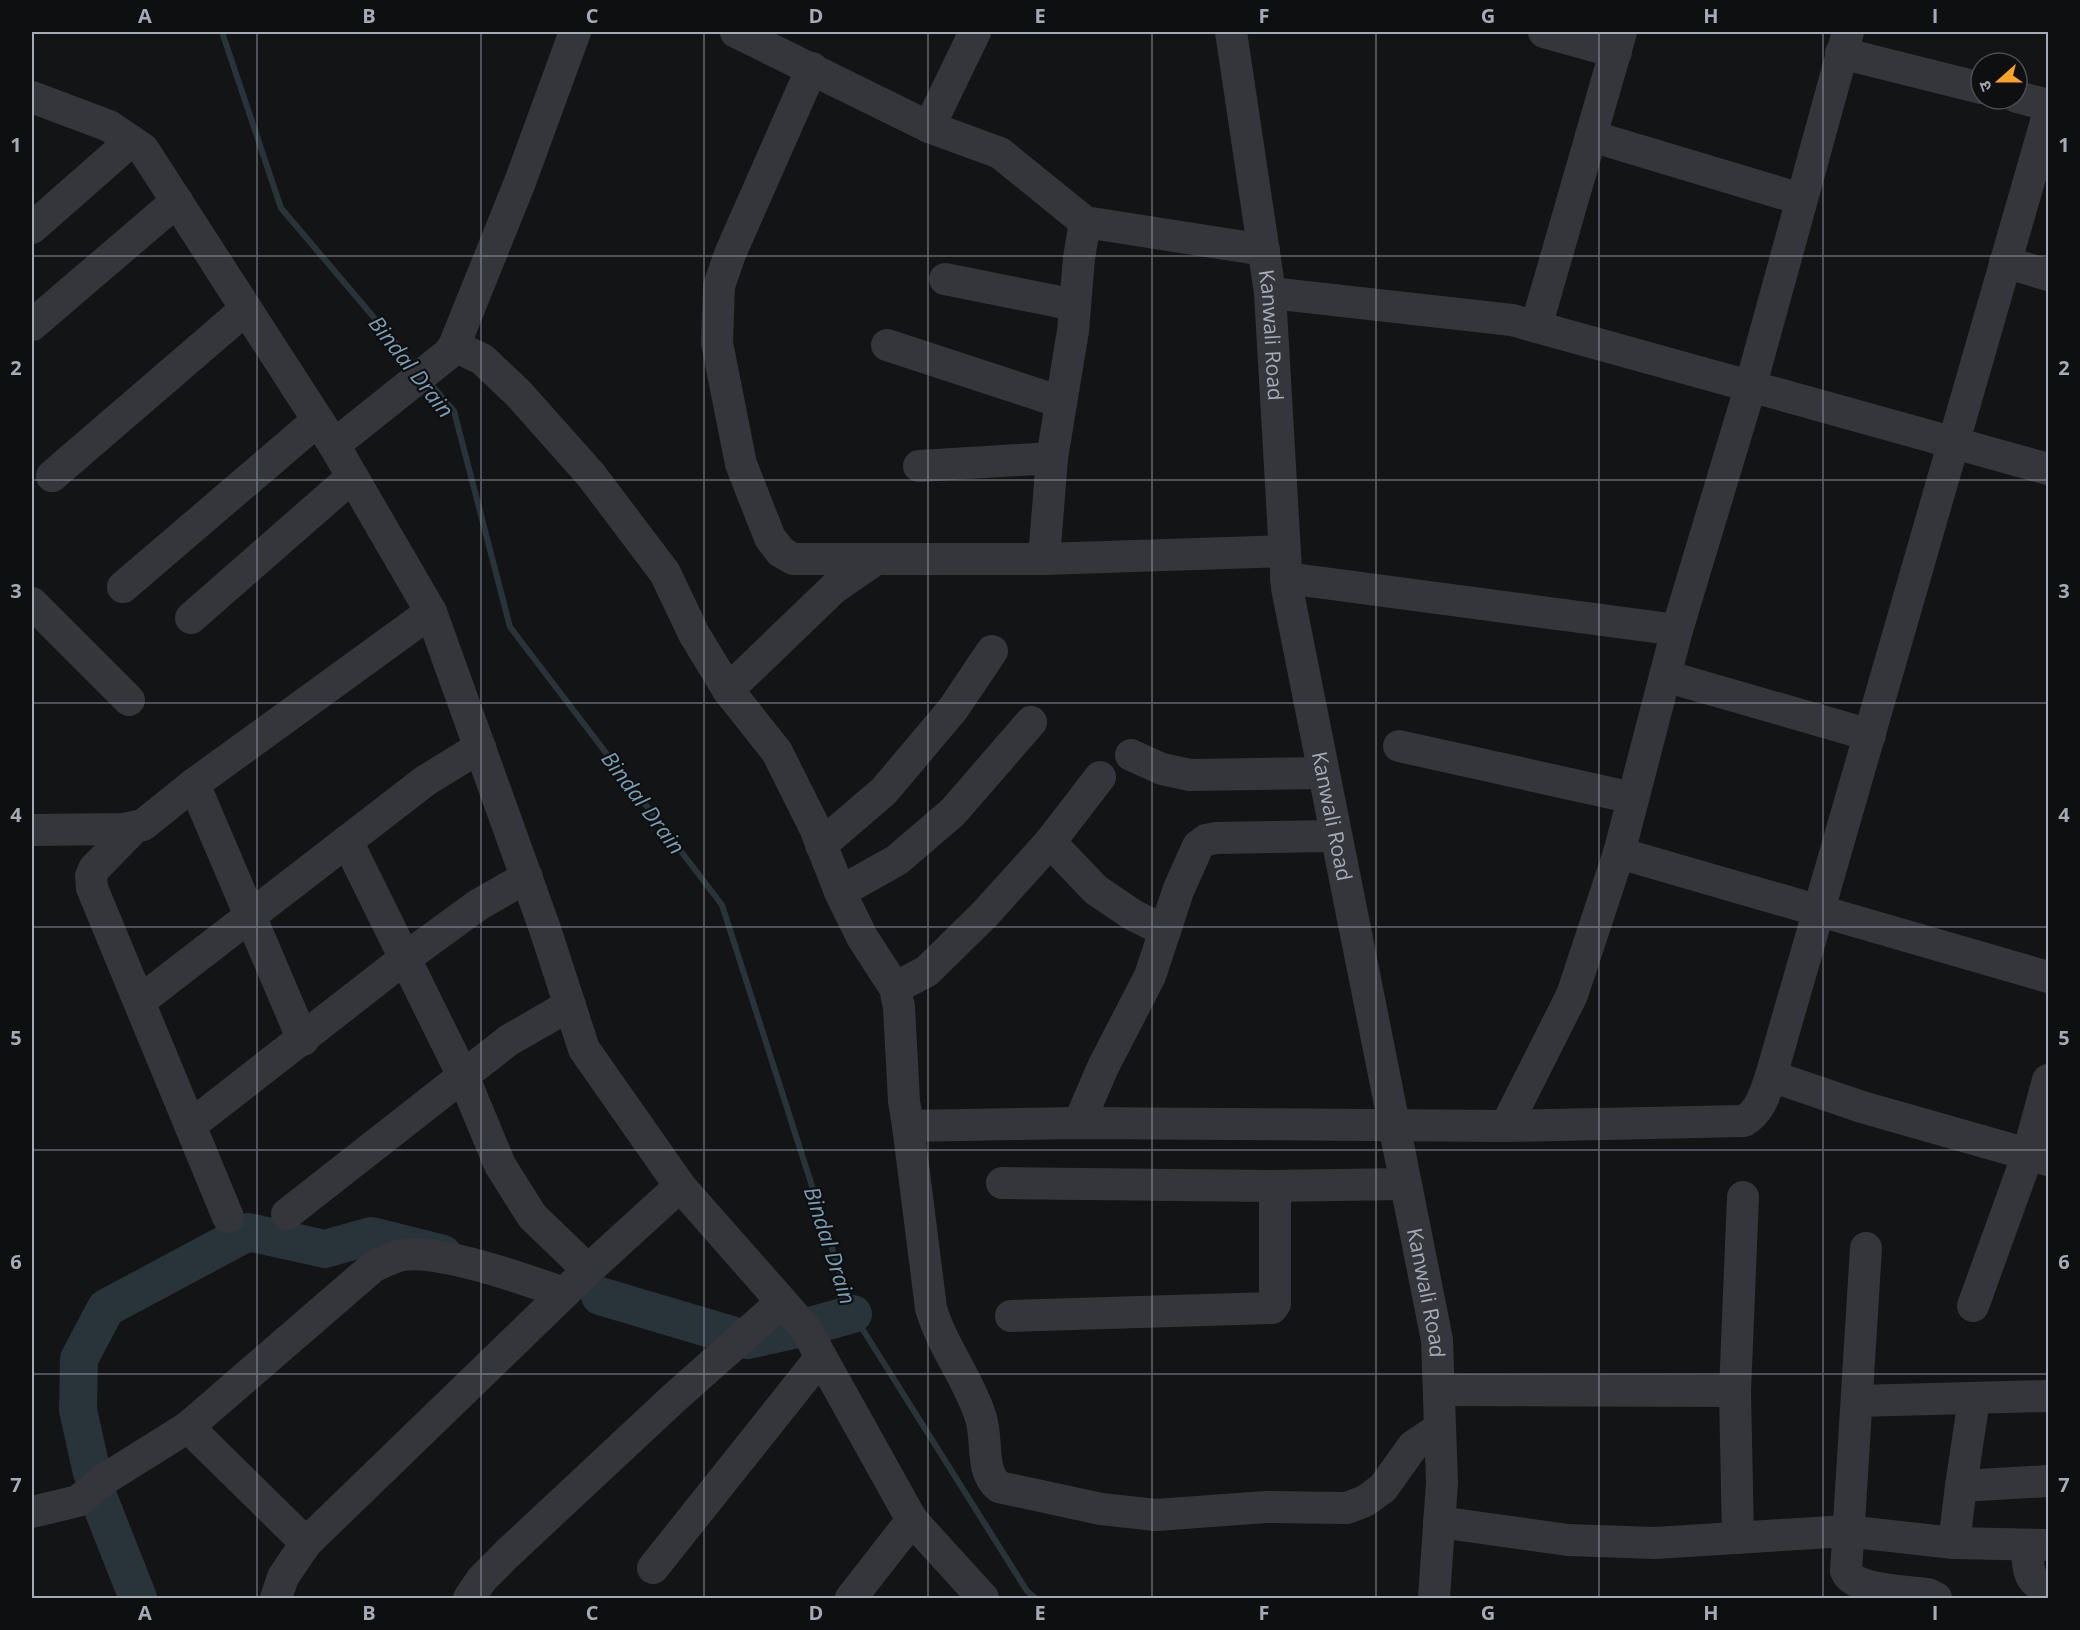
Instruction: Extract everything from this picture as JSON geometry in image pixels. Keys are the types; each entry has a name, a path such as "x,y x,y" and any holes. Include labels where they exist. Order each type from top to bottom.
{"street":[{"path":"123,587 326,432 389,399 451,350 520,182 575,32"},
{"path":"736,32 929,127 1000,153 1085,222 1263,250"},
{"path":"929,127 975,32"},
{"name":"Kanwali Road","path":"1232,32 1270,293 1285,565 1335,836 1437,1340 1442,1483 1434,1599"},
{"path":"1536,327 1619,42 1544,32"},
{"path":"1506,1126 1572,995 1619,852 1677,630 1750,388 1844,42 1969,84"},
{"path":"812,68 726,265 719,286 717,343 741,464 770,538 780,552 793,559 1044,559 1285,565 1677,630"},
{"path":"32,97 109,126 143,149 326,432 431,612 527,877 588,1055 680,1186 805,1328 912,1520 984,1599"},
{"path":"2029,100 2049,105"},
{"path":"908,1126 1079,1123 1506,1126 1744,1122 1753,1116 1761,1103 1771,1076 1820,911 1952,442 2049,115"},
{"path":"1591,136 1801,199"},
{"path":"32,228 131,141"},
{"path":"32,325 177,201"},
{"path":"1044,559 1052,458 1085,222"},
{"path":"2005,262 2049,275"},
{"path":"945,279 1075,305"},
{"path":"1270,293 1512,320 1750,388 2049,469"},
{"path":"52,476 246,309"},
{"path":"887,345 1061,402"},
{"path":"451,350 482,359 518,393 591,475 665,573 694,634 728,690 777,752 862,937 896,988 904,1101 931,1308 936,1327 981,1417 987,1440 987,1471 990,1480 999,1487 1101,1509 1156,1515 1266,1507 1347,1508 1365,1501 1383,1488 1413,1446 1440,1428"},
{"path":"919,466 1052,458"},
{"path":"191,618 352,477"},
{"path":"728,690 834,588 876,559"},
{"path":"32,603 129,700"},
{"path":"32,830 134,828 143,825 194,784 431,612"},
{"path":"821,845 884,791 953,709 992,651"},
{"path":"1665,676 1870,735"},
{"path":"840,892 897,860 952,812 1031,722"},
{"path":"1399,746 1633,798"},
{"path":"140,1001 425,781 480,747"},
{"path":"1131,755 1162,769 1190,775 1323,773"},
{"path":"896,988 927,971 985,914 1050,842 1100,777"},
{"path":"194,784 303,1040"},
{"path":"134,828 94,869 91,876 92,888 228,1217"},
{"path":"1079,1123 1103,1067 1150,976 1198,846 1206,840 1335,836"},
{"path":"347,841 463,1076 500,1165 532,1216 588,1270"},
{"path":"1050,842 1096,890 1133,915 1165,931"},
{"path":"1619,852 2049,977"},
{"path":"191,1125 303,1040 404,959 478,905 527,877"},
{"path":"287,1214 509,1040 570,1005"},
{"path":"1771,1076 1862,1107 2038,1157"},
{"path":"1973,1306 2038,1157 2049,1080"},
{"path":"1002,1183 1275,1186 1405,1184"},
{"path":"276,1599 283,1577 306,1543 588,1270 680,1186"},
{"path":"1011,1316 1272,1308 1275,1304 1275,1186"},
{"path":"1738,1538 1736,1391 1743,1197"},
{"path":"1866,1248 1857,1401 1846,1531 1846,1571 1848,1578 1862,1585 1928,1594 1936,1599"},
{"path":"32,1512 78,1501 105,1479 188,1427 373,1267 390,1258 405,1254 445,1258 516,1276 564,1293"},
{"path":"469,1599 482,1579 507,1554 674,1398 782,1302"},
{"path":"653,1568 821,1357"},
{"path":"1439,1390 1736,1391"},
{"path":"1857,1401 2049,1396"},
{"path":"1954,1543 1960,1486 1974,1399"},
{"path":"188,1427 306,1543"},
{"path":"1960,1486 2049,1481"},
{"path":"851,1599 912,1520"},
{"path":"1439,1522 1568,1540 1655,1543 1846,1531 1954,1543 2038,1545 2029,1574 2033,1582 2049,1590"}],"waterway":[{"name":"Bindal Drain","path":"222,32 281,208 416,367"},
{"name":"Bindal Drain","path":"429,382 454,411 510,627 722,905 853,1314 1027,1591 1035,1598"},
{"path":"92,1473 78,1410 79,1359 106,1308 248,1232 325,1249 371,1236 443,1254"},
{"path":"600,1296 738,1337"},
{"path":"810,1326 853,1314"},
{"path":"748,1340 798,1329"},
{"path":"97,1494 138,1598"}]}
